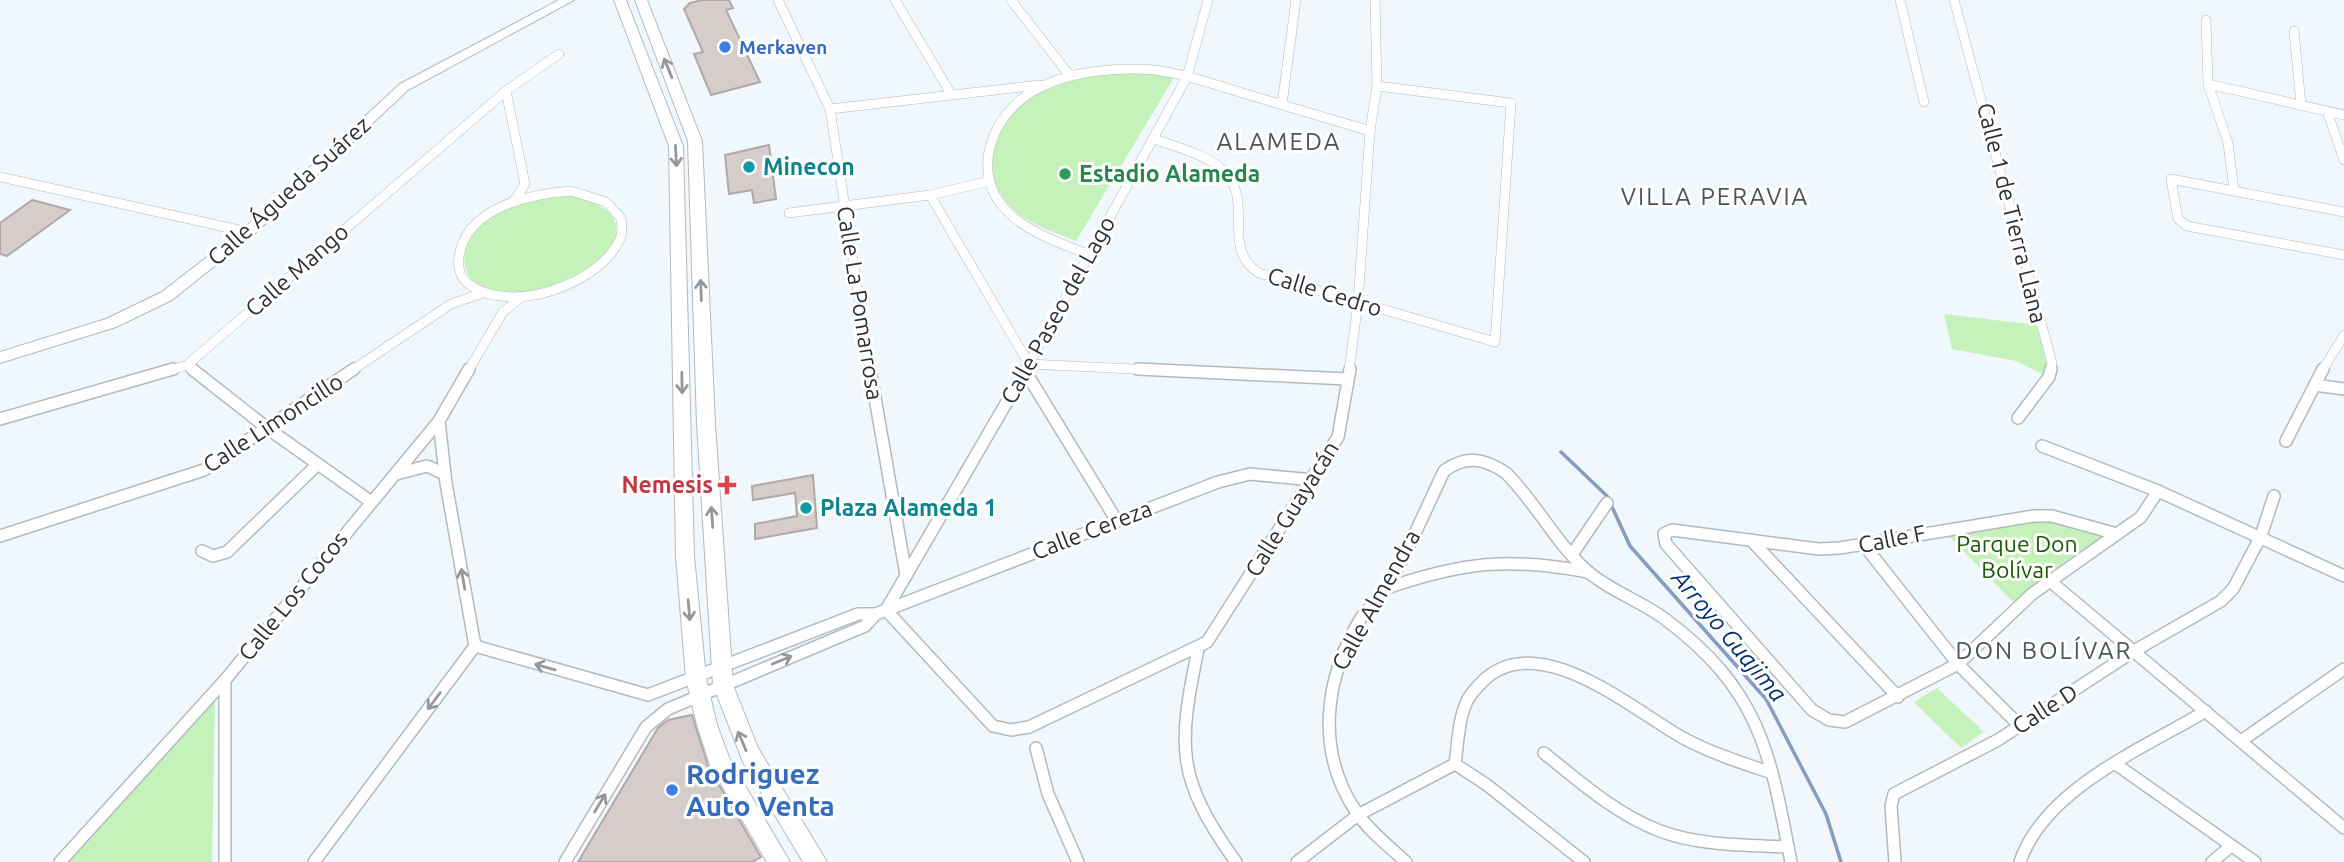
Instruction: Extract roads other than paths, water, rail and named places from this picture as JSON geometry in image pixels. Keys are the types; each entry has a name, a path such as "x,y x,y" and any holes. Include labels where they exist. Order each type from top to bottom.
{"main road":[{"path":"620,0 676,146 685,556 698,686 721,765 779,862"},
{"path":"641,0 695,141 706,424 723,676 731,716 748,754 816,862"}],"street":[{"name":"Calle Águeda Suárez","path":"0,358 142,311 167,296 248,232 404,87 568,0"},
{"name":"Calle La Pomarrosa","path":"778,0 830,109 876,410 906,575"},
{"path":"895,0 951,94"},
{"path":"1011,0 1070,76"},
{"name":"Calle Paseo del Lago","path":"881,612 906,575 1027,367 1087,254 1155,139 1187,76 1208,0"},
{"path":"1282,104 1296,0"},
{"name":"Calle Guayacán","path":"881,612 993,726 1010,731 1029,727 1198,649 1216,630 1338,437 1345,407 1358,302 1370,131 1377,86 1375,0"},
{"path":"1900,0 1924,102"},
{"name":"Calle 1 de Tierra Llana","path":"1954,0 1988,111 2026,278 2052,363 2049,377 2018,418"},
{"path":"2206,20 2208,84 2228,143 2234,190"},
{"path":"2294,30 2301,105"},
{"name":"Calle Mango","path":"0,419 187,365 506,91 559,54"},
{"path":"1087,254 1023,224 1007,211 986,182 985,152 992,136 1025,98 1046,85 1070,76 1137,69 1187,76 1370,131"},
{"path":"2208,84 2344,115"},
{"path":"830,109 1046,85"},
{"name":"Calle Cedro","path":"1155,139 1209,161 1235,182 1241,203 1239,243 1245,264 1263,276 1495,342 1511,103 1377,86"},
{"path":"506,91 525,184"},
{"path":"2327,111 2344,160"},
{"path":"0,177 248,232"},
{"path":"2344,212 2171,179 2179,219 2187,226 2344,255"},
{"path":"789,213 930,195 986,182"},
{"name":"Calle Los Cocos","path":"525,184 548,192 592,195 608,202 619,214 623,228 620,243 609,259 593,274 570,286 520,298 483,293 467,283 458,271 457,256 462,241 474,226 512,202 522,193 525,184"},
{"name":"Calle Los Cocos","path":"512,202 548,192"},
{"path":"930,195 1117,520"},
{"name":"Calle Limoncillo","path":"451,304 467,283"},
{"name":"Calle Limoncillo","path":"0,536 181,480 204,470 451,304 483,293"},
{"path":"499,297 503,312"},
{"name":"Calle Los Cocos","path":"61,862 225,680 370,501 439,421 503,312 520,298"},
{"path":"2286,441 2344,335"},
{"path":"187,365 267,428 370,501"},
{"path":"1027,367 1347,379"},
{"path":"2315,385 2344,389"},
{"path":"314,862 475,646 445,474 439,421"},
{"path":"2042,446 2158,491 2344,576"},
{"name":"Calle Almendra","path":"1399,860 1359,815 1341,784 1332,755 1329,694 1340,660 1362,617 1387,588 1444,471 1455,462 1468,458 1494,465 1573,553"},
{"path":"202,551 213,556 227,552 318,464"},
{"path":"393,476 418,466 435,467 445,474"},
{"name":"Calle Cereza","path":"698,686 865,626 881,612 1235,477 1250,474 1312,480"},
{"path":"1751,540 1898,697 1958,664 2050,581 2141,517 2158,491"},
{"name":"Calle D","path":"1895,862 1891,806 1895,794 2020,726 2134,651 2221,601 2233,589 2261,536 2274,496"},
{"path":"1588,572 1573,553 1607,503"},
{"name":"Calle F","path":"1898,697 1845,722 1829,720 1812,710 1666,544 1664,534 1672,530 1819,549 1864,545 2034,516 2052,516 2118,534"},
{"path":"1864,545 1958,664 2020,726"},
{"path":"1387,588 1441,570 1495,560 1553,565 1588,572 1646,606 1721,670 1756,720 1766,743 1791,862"},
{"path":"2050,581 2344,828"},
{"path":"475,646 648,695 698,686"},
{"path":"1198,649 1183,733 1189,783 1211,829 1236,862"},
{"path":"1455,764 1466,702 1472,692 1497,670 1518,664 1541,663 1577,674 1682,737 1719,755 1772,773"},
{"path":"2241,741 2344,669"},
{"path":"225,680 225,862"},
{"path":"565,862 646,727 698,686"},
{"path":"664,691 667,709"},
{"path":"2020,862 2028,840 2039,823 2117,765 2206,711"},
{"path":"1036,748 1048,794 1078,862"},
{"path":"1544,753 1623,812 1661,831 1712,843 1788,847"},
{"path":"1297,862 1359,815 1455,764"},
{"path":"1455,764 1487,785 1584,862"},
{"path":"2117,765 2255,862"},
{"path":"2212,862 2231,846"}],"waterway":[{"name":"Arroyo Guajima","path":"1561,452 1607,496 1630,546 1766,699 1826,814 1841,862"}],"place":[{"name":"Merkaven","path":"725,47"},
{"name":"Minecon","path":"749,167"},
{"name":"Estadio Alameda","path":"1065,174"},
{"name":"Nemesis","path":"727,485"},
{"name":"Plaza Alameda 1","path":"806,508"},
{"name":"Rodriguez Auto Venta","path":"672,790"}],"district":[{"name":"ALAMEDA","path":"1279,142"},
{"name":"VILLA PERAVIA","path":"1715,197"},
{"name":"DON BOLÍVAR","path":"2044,651"}],"park label":[{"name":"Parque Don Bolívar","path":"2017,557"}]}
